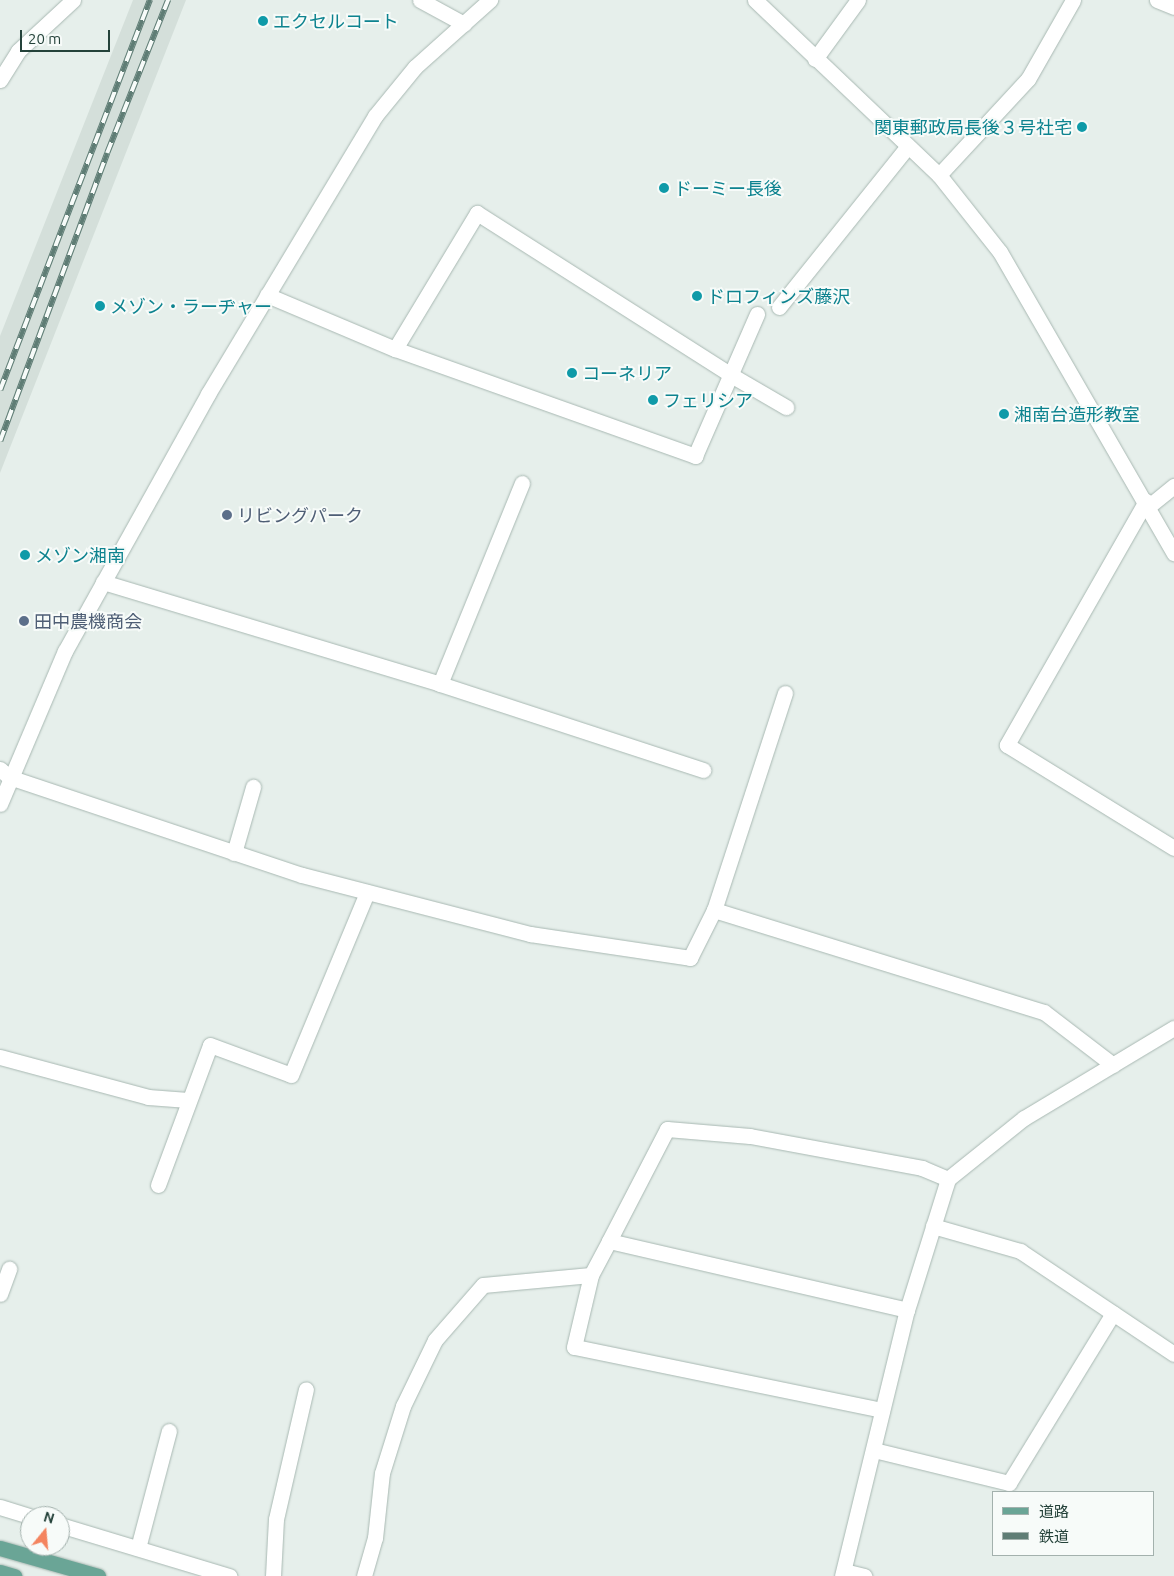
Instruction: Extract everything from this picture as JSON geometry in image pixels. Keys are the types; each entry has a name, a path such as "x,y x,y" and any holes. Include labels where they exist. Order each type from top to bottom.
{"main road":[{"path":"0,1548 98,1576"},
{"path":"0,1572 14,1576"}],"street":[{"path":"0,80 18,51 73,0"},
{"path":"420,0 464,24"},
{"path":"0,804 5,773 65,651 208,394 375,116 416,67 490,0"},
{"path":"755,0 939,175 1000,252 1174,552"},
{"path":"815,59 858,0"},
{"path":"939,175 1028,79 1073,0"},
{"path":"1157,0 1174,7"},
{"path":"779,307 908,146"},
{"path":"395,349 477,213 731,376 786,407"},
{"path":"267,295 395,349 695,456 731,376 756,314"},
{"path":"440,684 522,483"},
{"path":"1174,486 1147,504 1007,745 1174,848"},
{"path":"103,582 440,684 703,770"},
{"path":"5,773 302,875 530,934 690,958 714,910 785,693"},
{"path":"234,853 253,787"},
{"path":"158,1185 210,1045 291,1076 367,892"},
{"path":"714,910 1044,1012 1113,1065"},
{"path":"864,1576 843,1574 906,1310 948,1179 1024,1118 1174,1028"},
{"path":"0,1057 148,1097 188,1100"},
{"path":"882,1410 574,1347 591,1275 667,1129 750,1136 922,1168 948,1179"},
{"path":"933,1226 1020,1251 1174,1354"},
{"path":"608,1241 906,1310"},
{"path":"0,1294 9,1268"},
{"path":"364,1576 375,1538 384,1464 403,1406 435,1340 483,1286 591,1275"},
{"path":"874,1450 1009,1483 1114,1313"},
{"path":"272,1576 276,1519 306,1390"},
{"path":"138,1548 169,1431"},
{"path":"0,1508 20,1513"},
{"path":"70,1528 229,1576"}],"shaded area":[{"path":"133,0 186,0 0,473 0,336"}],"railway":[{"path":"0,390 150,0"},
{"path":"0,441 107,153 168,0"}],"place":[{"name":"エクセルコート","path":"263,21"},
{"name":"関東郵政局長後３号社宅","path":"1082,127"},
{"name":"ドーミー長後","path":"664,188"},
{"name":"ドロフィンズ藤沢","path":"697,296"},
{"name":"メゾン・ラーヂャー","path":"100,306"},
{"name":"コーネリア","path":"572,373"},
{"name":"フェリシア","path":"653,400"},
{"name":"湘南台造形教室","path":"1004,414"},
{"name":"リビングパーク","path":"227,515"},
{"name":"メゾン湘南","path":"25,555"},
{"name":"田中農機商会","path":"24,621"}]}
